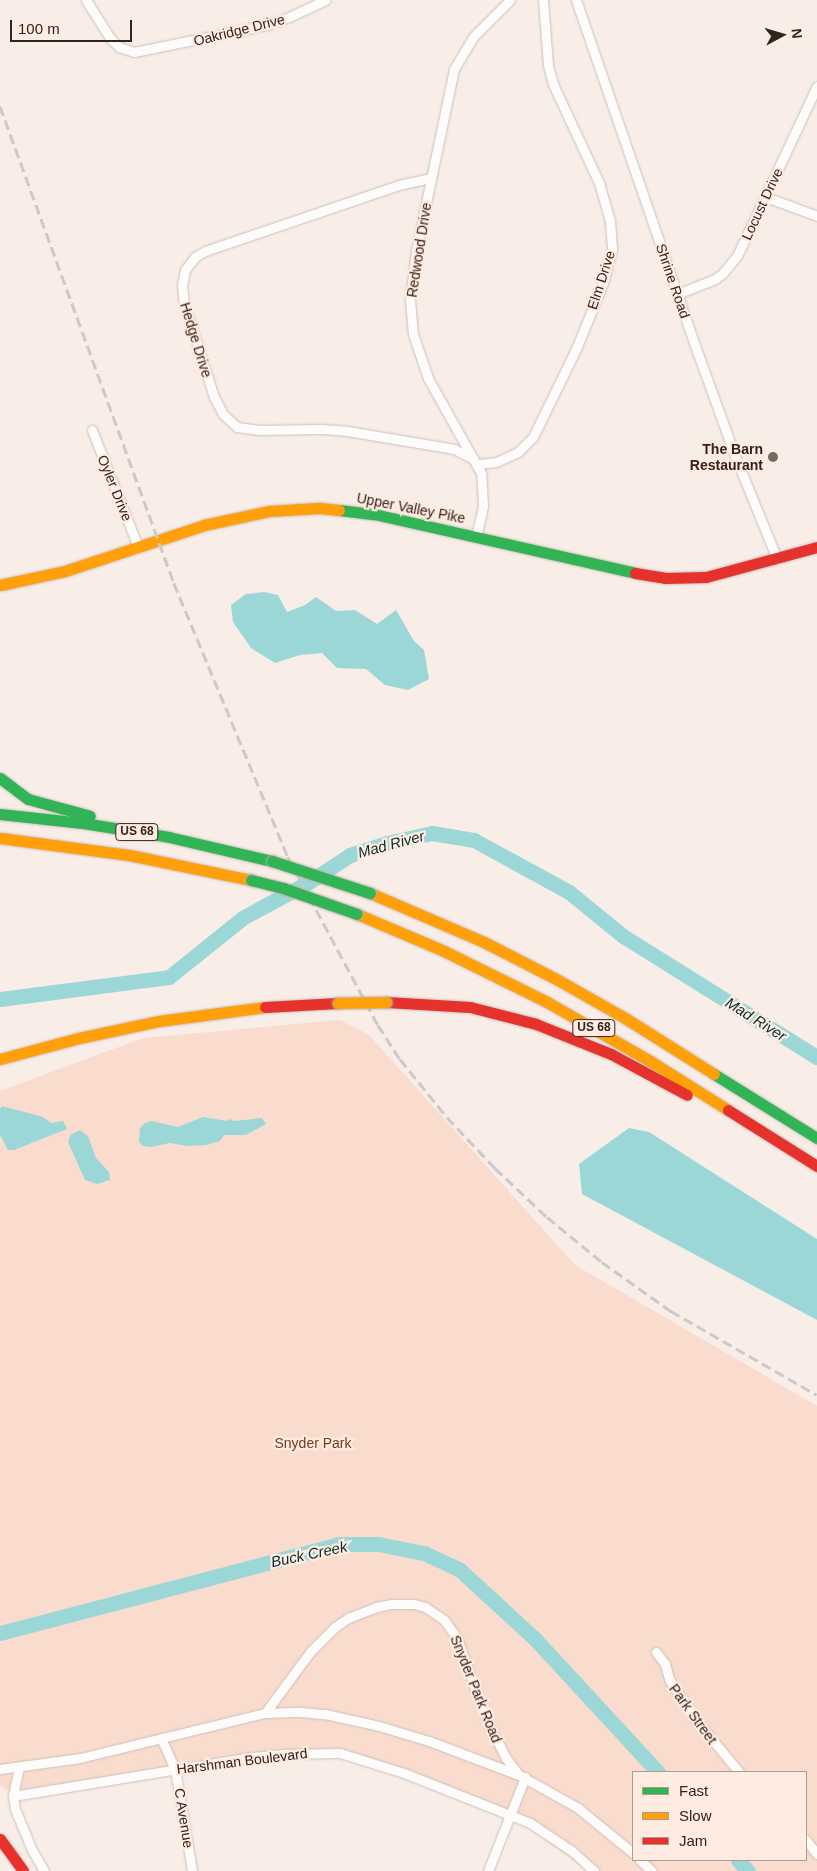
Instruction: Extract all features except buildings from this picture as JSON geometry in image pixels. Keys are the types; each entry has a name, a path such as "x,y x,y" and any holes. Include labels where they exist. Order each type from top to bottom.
{"main road":[{"name":"Upper Valley Pike","path":"0,585 65,571 237,517 295,509 319,508 374,514 476,536 602,567 665,578 706,577 754,566 817,547"},
{"path":"0,778 16,792 40,804 169,838"},
{"name":"US 68","path":"0,814 83,823 169,838 272,861 370,893 484,942 558,980 625,1018 817,1138"},
{"name":"US 68","path":"0,838 129,855 251,880 282,888 357,914 453,955 548,1002 650,1062 817,1166"},
{"path":"0,1059 79,1038 159,1021 263,1007 338,1003 426,1003 470,1008 536,1024 611,1054 775,1140"},
{"path":"0,1839 17,1869"}],"street":[{"name":"Oakridge Drive","path":"86,0 110,38 119,47 134,52 267,25 325,0"},
{"name":"Redwood Drive","path":"476,536 483,506 482,485 476,462 428,378 413,334 411,283 454,69 473,37 510,0"},
{"name":"Elm Drive","path":"476,462 496,462 518,452 534,437 576,349 603,283 612,250 610,221 600,185 553,84 548,65 543,0"},
{"name":"Shrine Road","path":"576,0 735,456 777,559"},
{"name":"Locust Drive","path":"678,294 714,279 730,265 744,245 817,86"},
{"name":"Hedge Drive","path":"431,178 399,185 195,257 184,270 182,286 184,303 214,397 223,414 237,426 260,430 345,431 454,449 476,462"},
{"path":"766,196 817,216"},
{"name":"Oyler Drive","path":"92,430 138,547"},
{"name":"Snyder Park Road","path":"265,1713 310,1652 335,1627 348,1618 376,1607 391,1604 414,1604 434,1613 454,1633 486,1719 506,1758 522,1776"},
{"name":"Park Street","path":"656,1652 665,1664 668,1679 692,1715 738,1771"},
{"name":"Snyder Park Road","path":"0,1769 80,1758 265,1713 300,1712 350,1718 429,1741 522,1776 578,1808 632,1852"},
{"name":"C Avenue","path":"161,1738 176,1769 192,1871"},
{"name":"Harshman Boulevard","path":"13,1796 176,1769 276,1755 340,1753 404,1773 510,1814 544,1831 594,1871"},
{"path":"19,1767 13,1796 22,1827 44,1871"},
{"path":"488,1871 510,1814 522,1776"},
{"path":"807,1841 817,1854"},
{"path":"641,1861 652,1871"}],"green space":[{"name":"Snyder Park","path":"340,1020 369,1035 575,1265 817,1406 817,1871 587,1871 510,1814 353,1755 252,1757 14,1794 0,1786 0,1091 143,1038"}],"water":[{"path":"264,592 278,595 287,612 305,605 316,597 336,611 355,610 377,624 396,610 414,641 424,650 429,679 408,690 385,685 366,669 337,668 322,653 300,655 275,663 251,648 233,622 231,605 246,594"},
{"path":"2,1106 43,1117 51,1123 63,1121 67,1129 14,1150 8,1150 0,1135 0,1109"},
{"path":"203,1117 227,1121 230,1119 234,1121 262,1118 266,1124 246,1135 224,1135 220,1141 206,1145 188,1146 170,1143 150,1147 143,1146 139,1142 140,1128 145,1123 152,1121 178,1127"},
{"path":"629,1128 649,1132 817,1239 817,1320 582,1194 579,1164"},
{"path":"80,1130 88,1136 96,1158 109,1172 110,1180 97,1184 85,1180 68,1142 71,1134"}],"waterway":[{"name":"Mad River","path":"0,999 169,977 244,917 309,882 350,855 387,843 432,833 474,840 569,892 623,936 817,1057"},
{"name":"Buck Creek","path":"0,1633 340,1544 378,1544 424,1553 460,1570 536,1640 657,1771"},
{"name":"Buck Creek","path":"739,1861 748,1871"}],"railway":[{"path":"0,106 174,583 288,857 378,1025 400,1059 447,1117 495,1168 547,1217 602,1262 671,1311 817,1395"}],"traffic: fast":[{"path":"339,510 374,514 635,573"},
{"path":"0,778 28,799 90,816"},
{"path":"0,814 83,823 169,837 272,861"},
{"path":"272,861 370,893"},
{"path":"251,880 283,888 357,914"},
{"path":"714,1074 817,1138"}],"traffic: slow":[{"path":"0,585 65,571 204,525 269,511 319,508 339,510"},
{"path":"0,838 129,855 251,880"},
{"path":"370,893 484,942 558,980 625,1018 714,1074"},
{"path":"357,914 444,951 547,1002 650,1061 728,1110"},
{"path":"338,1003 386,1002"},
{"path":"0,1059 79,1038 159,1021 265,1007"}],"traffic: jam":[{"path":"635,573 665,578 706,577 817,547"},
{"path":"386,1002 470,1007 536,1024 611,1054 687,1095"},
{"path":"265,1007 338,1003"},
{"path":"728,1110 817,1166"},
{"path":"0,1839 23,1871"}],"place":[{"name":"The Barn Restaurant","path":"773,457"}]}
